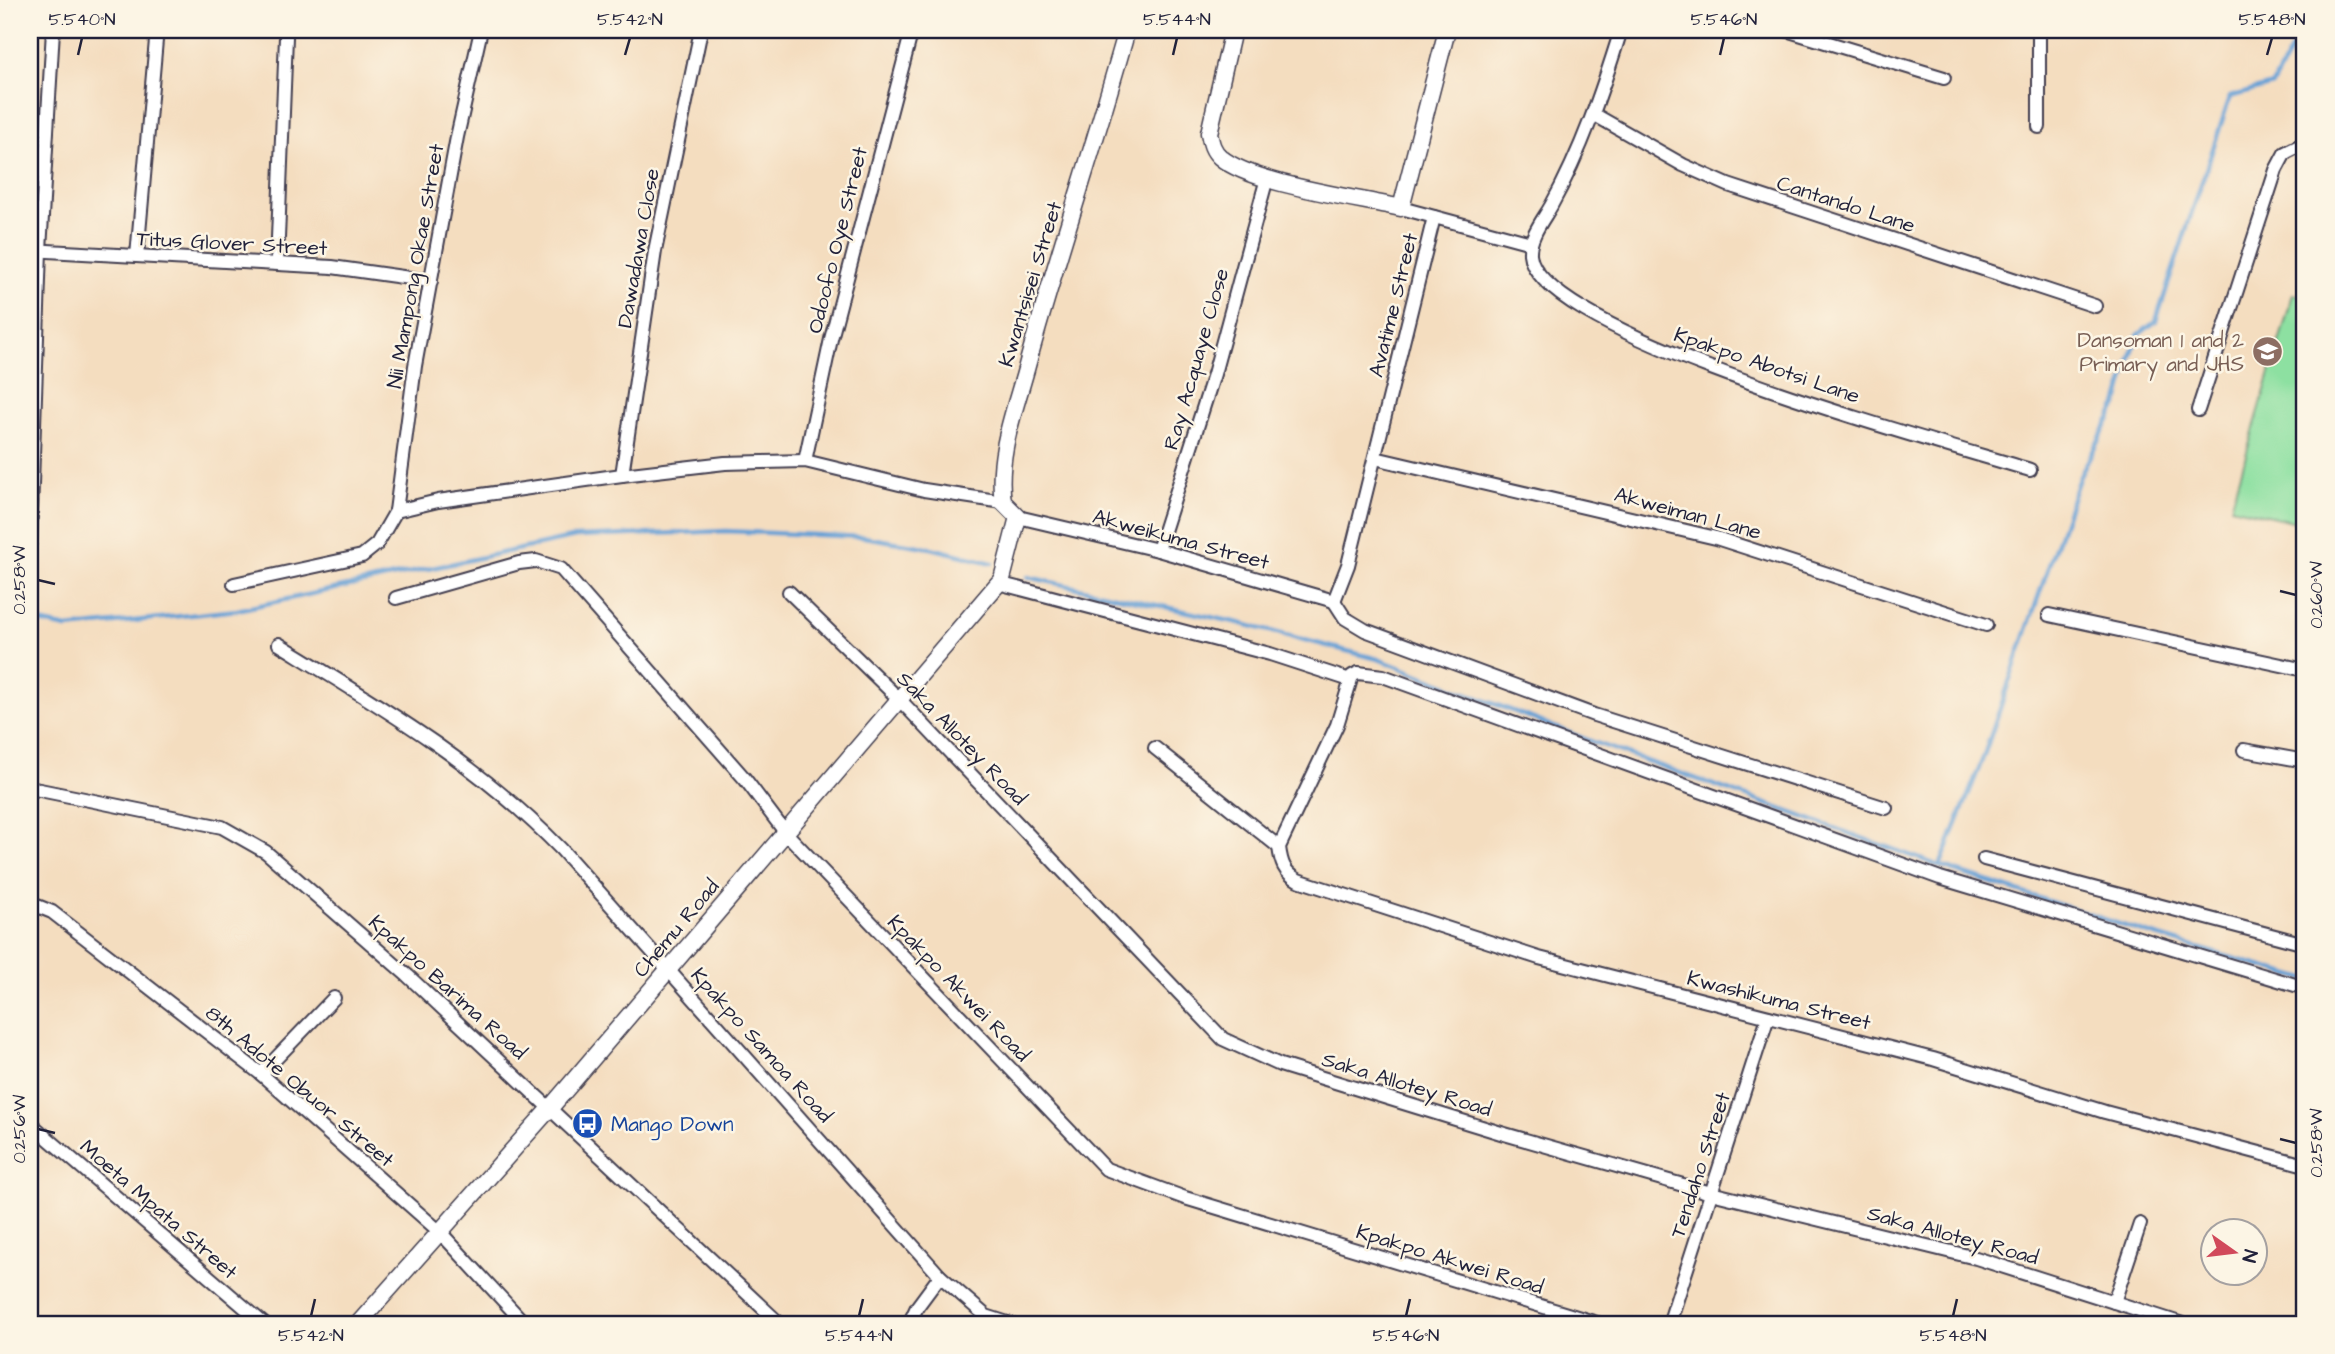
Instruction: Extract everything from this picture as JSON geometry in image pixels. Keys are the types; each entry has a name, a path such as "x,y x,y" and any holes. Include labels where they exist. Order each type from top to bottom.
{"street":[{"path":"30,542 35,250 53,30"},
{"name":"Nii Mampong Okae Street","path":"396,512 415,366 481,30"},
{"name":"Dawadawa Close","path":"622,475 655,251 701,30"},
{"name":"Odoofo Oye Street","path":"805,461 831,339 912,30"},
{"name":"Kwantsisei Street","path":"1003,502 1001,463 1049,285 1093,153 1127,30"},
{"path":"1233,30 1213,110 1211,141 1221,158 1267,177 1434,217"},
{"path":"1401,208 1447,30"},
{"path":"1531,243 1558,194 1595,115 1621,30"},
{"path":"1786,30 1944,78"},
{"path":"2039,30 2039,127"},
{"path":"276,263 286,37"},
{"path":"137,256 156,40"},
{"name":"Cantando Lane","path":"1595,115 1683,165 1728,185 2095,306"},
{"path":"2198,410 2276,170 2285,153 2305,143"},
{"name":"Ray Acquaye Close","path":"1158,550 1214,374 1267,177"},
{"name":"Avatime Street","path":"1334,601 1348,565 1434,217 1531,243"},
{"name":"Kpakpo Abotsi Lane","path":"1531,243 1534,267 1541,278 1559,294 1590,315 1665,351 1715,371 2030,470"},
{"name":"Titus Glover Street","path":"35,250 276,263 431,281"},
{"name":"Akweiman Lane","path":"1375,458 1716,538 1986,625"},
{"path":"234,584 362,556 377,544 396,512 438,501 725,463 805,461 924,490 1003,502 1018,517"},
{"name":"Akweikuma Street","path":"1018,517 1158,550 1334,601"},
{"name":"Chemu Road","path":"358,1324 551,1107 1000,581 1018,517"},
{"name":"Kpakpo Akwei Road","path":"396,597 519,563 536,561 561,569 745,779 785,832 1106,1168 1185,1198 1600,1324"},
{"path":"1000,581 1270,654 1350,680"},
{"name":"Saka Allotey Road","path":"789,592 899,699 1223,1039 1280,1065 1711,1193 1976,1258 2183,1324"},
{"path":"1334,601 1345,618 1364,629 1594,715 1886,808"},
{"path":"2049,615 2305,670"},
{"name":"Kpakpo Samoa Road","path":"279,644 436,741 519,806 669,969 940,1276 986,1315 1011,1324"},
{"path":"1155,748 1279,847 1337,725 1350,680 1358,673 1383,676 1940,878 2305,988"},
{"path":"2244,750 2305,761"},
{"name":"Kpakpo Barima Road","path":"30,788 205,823 242,836 266,852 398,967 551,1107 780,1324"},
{"name":"Kwashikuma Street","path":"1279,847 1280,861 1287,874 1298,880 1539,958 1933,1059 2105,1112 2305,1165"},
{"path":"1984,859 2305,944"},
{"name":"8th Adote Obuor Street","path":"30,903 52,912 261,1074 440,1232 525,1324"},
{"path":"261,1074 334,998"},
{"name":"Tendaho Street","path":"1669,1324 1768,1017"},
{"name":"Moeta Mpata Street","path":"30,1123 264,1324"},
{"path":"2114,1302 2140,1224"},
{"path":"909,1324 916,1307 940,1276"}],"green space":[{"path":"2293,294 2305,297 2305,524 2231,507"}],"waterway":[{"path":"1940,866 1983,758 2079,478 2117,405 2137,336 2156,321 2230,97 2272,85 2302,30"},
{"path":"30,620 67,628 237,610 576,537 726,531 864,537 931,548 992,563"},
{"path":"1028,577 1239,623 1378,659 1588,740 1940,866 2156,936 2305,979"}],"place":[{"name":"Dansoman 1 and 2 Primary and JHS","path":"2267,352"},
{"name":"Mango Down","path":"588,1124"}]}
